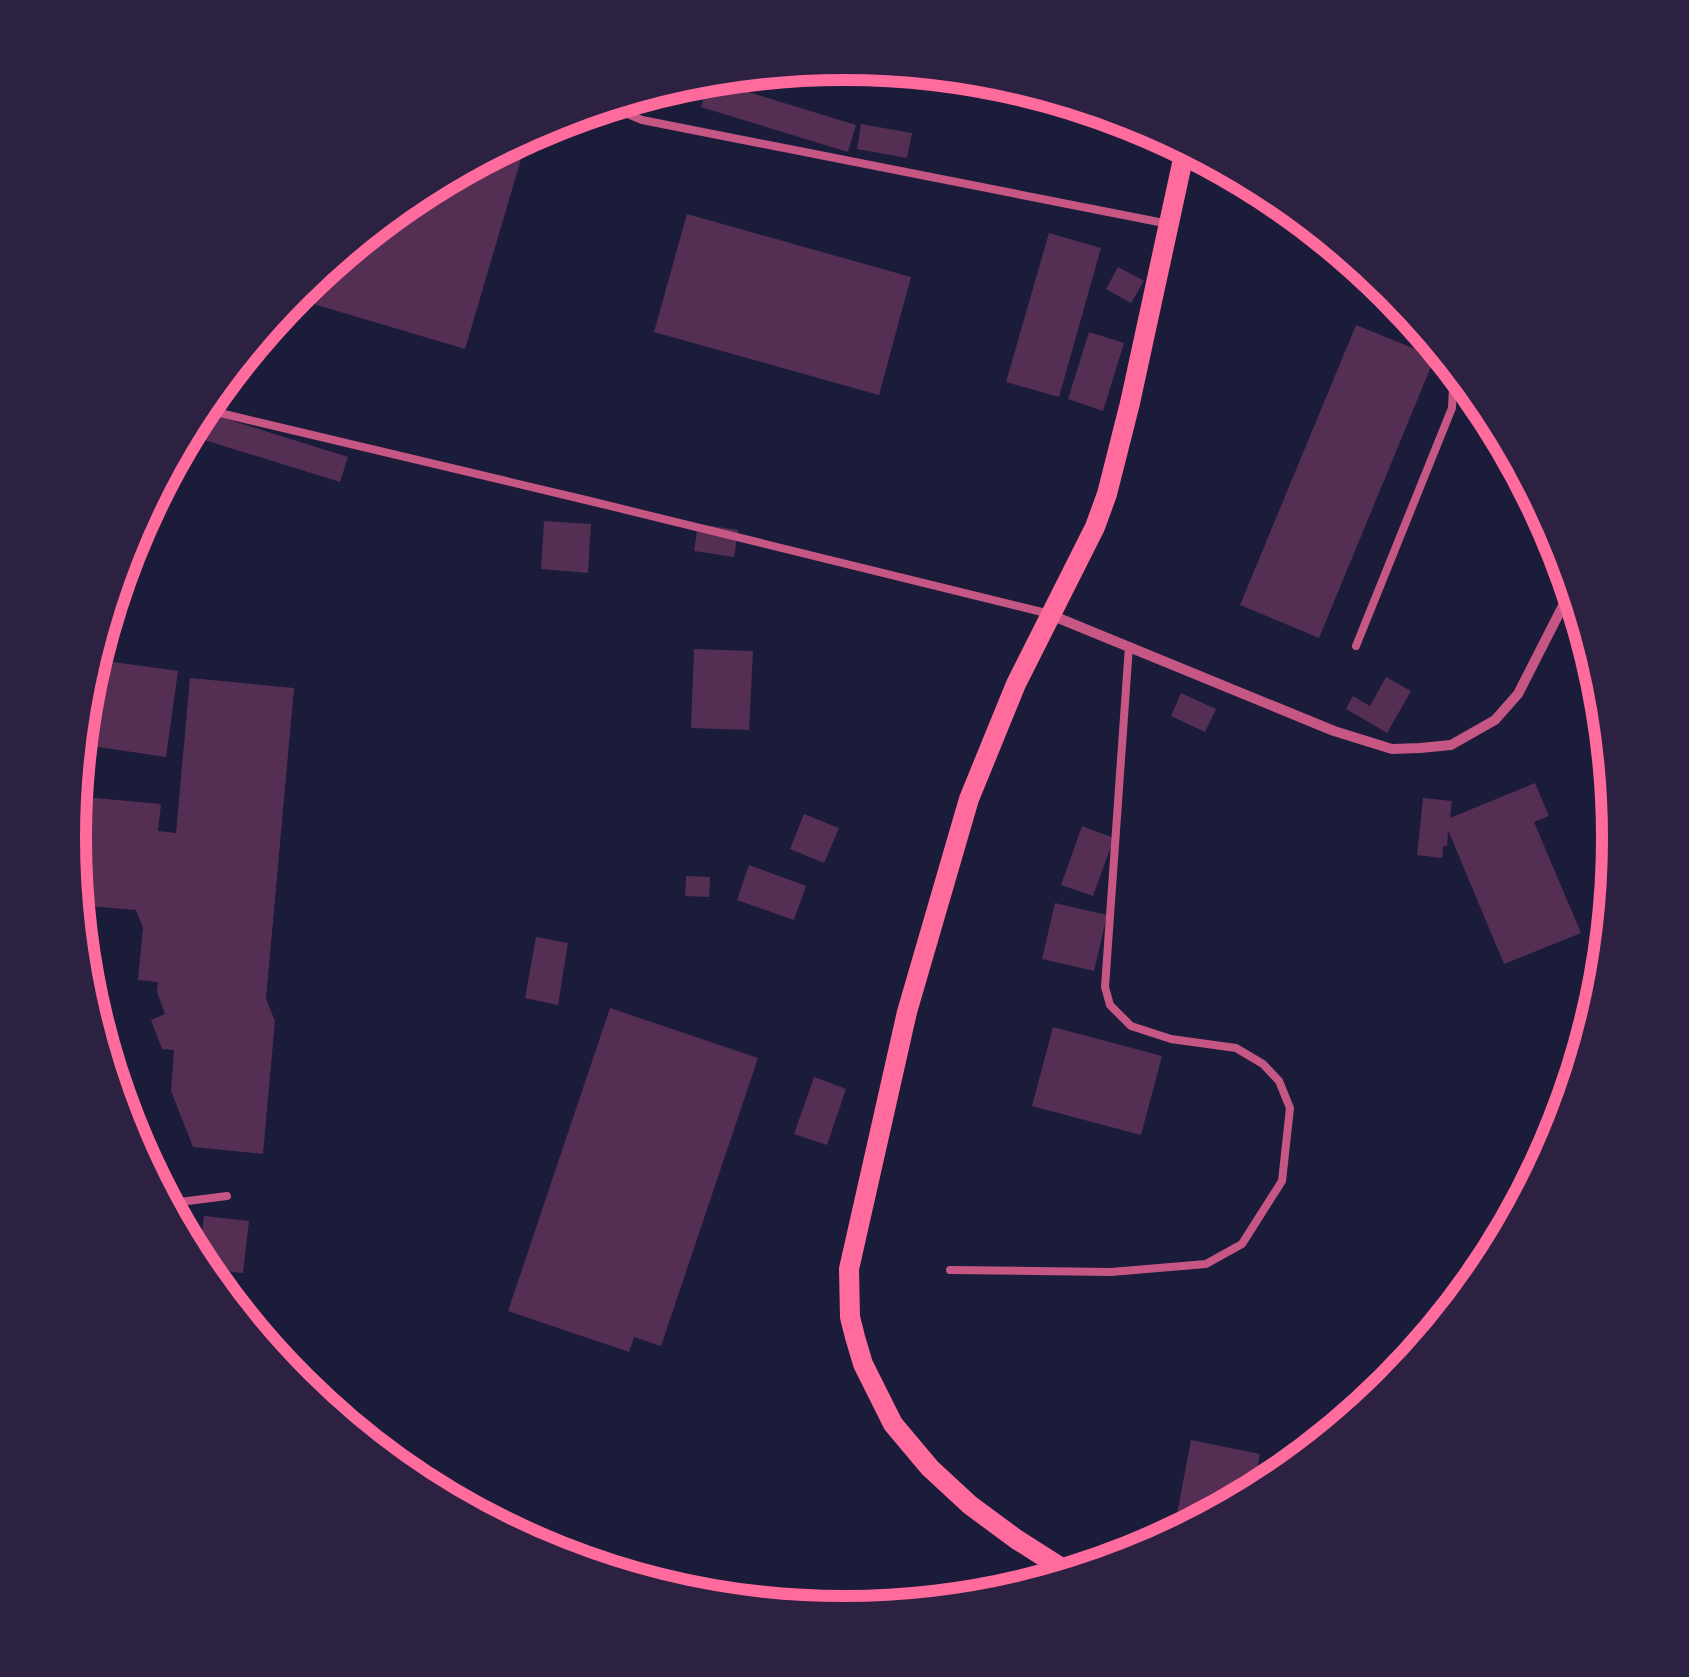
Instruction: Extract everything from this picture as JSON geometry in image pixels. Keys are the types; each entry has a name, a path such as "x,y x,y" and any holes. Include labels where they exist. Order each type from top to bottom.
{"main road":[{"path":"1058,1566 970,1505 930,1468 893,1424 864,1364 850,1317 849,1269 907,1012 969,799 1016,684 1095,527 1107,494 1183,160"}],"street":[{"path":"1050,614 1334,731 1392,749 1451,744 1495,720 1518,694 1565,602"}],"lane":[{"path":"625,113 642,120 1169,224"},
{"path":"1356,646 1452,408 1453,387"},
{"path":"217,412 1050,614"},
{"path":"950,1270 1111,1272 1206,1264 1242,1244 1282,1182 1290,1108 1271,1072 1236,1048 1171,1038 1131,1026 1110,1006 1105,987 1129,646"},
{"path":"179,1202 228,1196"}],"building":[{"path":"735,88 856,125 848,152 701,107 705,94"},
{"path":"861,124 912,133 907,158 857,149"},
{"path":"523,152 465,349 308,302 344,268 423,208"},
{"path":"687,214 911,277 879,395 654,332"},
{"path":"1049,233 1101,248 1059,397 1006,382"},
{"path":"1118,267 1144,281 1131,303 1106,289"},
{"path":"1356,325 1428,354 1433,361 1319,638 1240,605"},
{"path":"1089,332 1124,343 1103,411 1068,399"},
{"path":"215,415 348,457 340,482 201,439"},
{"path":"544,521 591,524 588,573 541,569"},
{"path":"698,524 738,530 734,557 694,551"},
{"path":"694,649 753,651 749,730 691,728"},
{"path":"108,661 178,671 166,757 91,746"},
{"path":"1386,677 1411,691 1387,733 1346,709 1353,696 1370,706"},
{"path":"190,678 294,688 266,999 275,1021 263,1154 193,1147 171,1091 174,1050 162,1049 151,1020 165,1014 157,992 158,982 138,980 143,928 136,910 89,906 88,797 161,804 158,831 176,833"},
{"path":"1181,693 1216,709 1205,732 1171,716"},
{"path":"1535,783 1549,816 1534,822 1581,933 1504,964 1448,830 1442,858 1417,855 1423,798 1452,801 1450,818"},
{"path":"804,814 839,828 824,863 790,849"},
{"path":"1082,826 1114,838 1093,896 1061,885"},
{"path":"749,865 806,886 794,920 737,900"},
{"path":"686,876 710,877 709,897 685,896"},
{"path":"1055,903 1107,915 1094,971 1042,959"},
{"path":"536,937 568,943 558,1005 525,998"},
{"path":"610,1008 758,1058 661,1346 634,1337 629,1352 508,1311"},
{"path":"1053,1027 1162,1056 1141,1135 1032,1106"},
{"path":"814,1077 846,1089 827,1145 794,1134"},
{"path":"204,1216 249,1221 243,1273 222,1271 201,1239"},
{"path":"1191,1440 1260,1454 1256,1476 1176,1519"}]}
